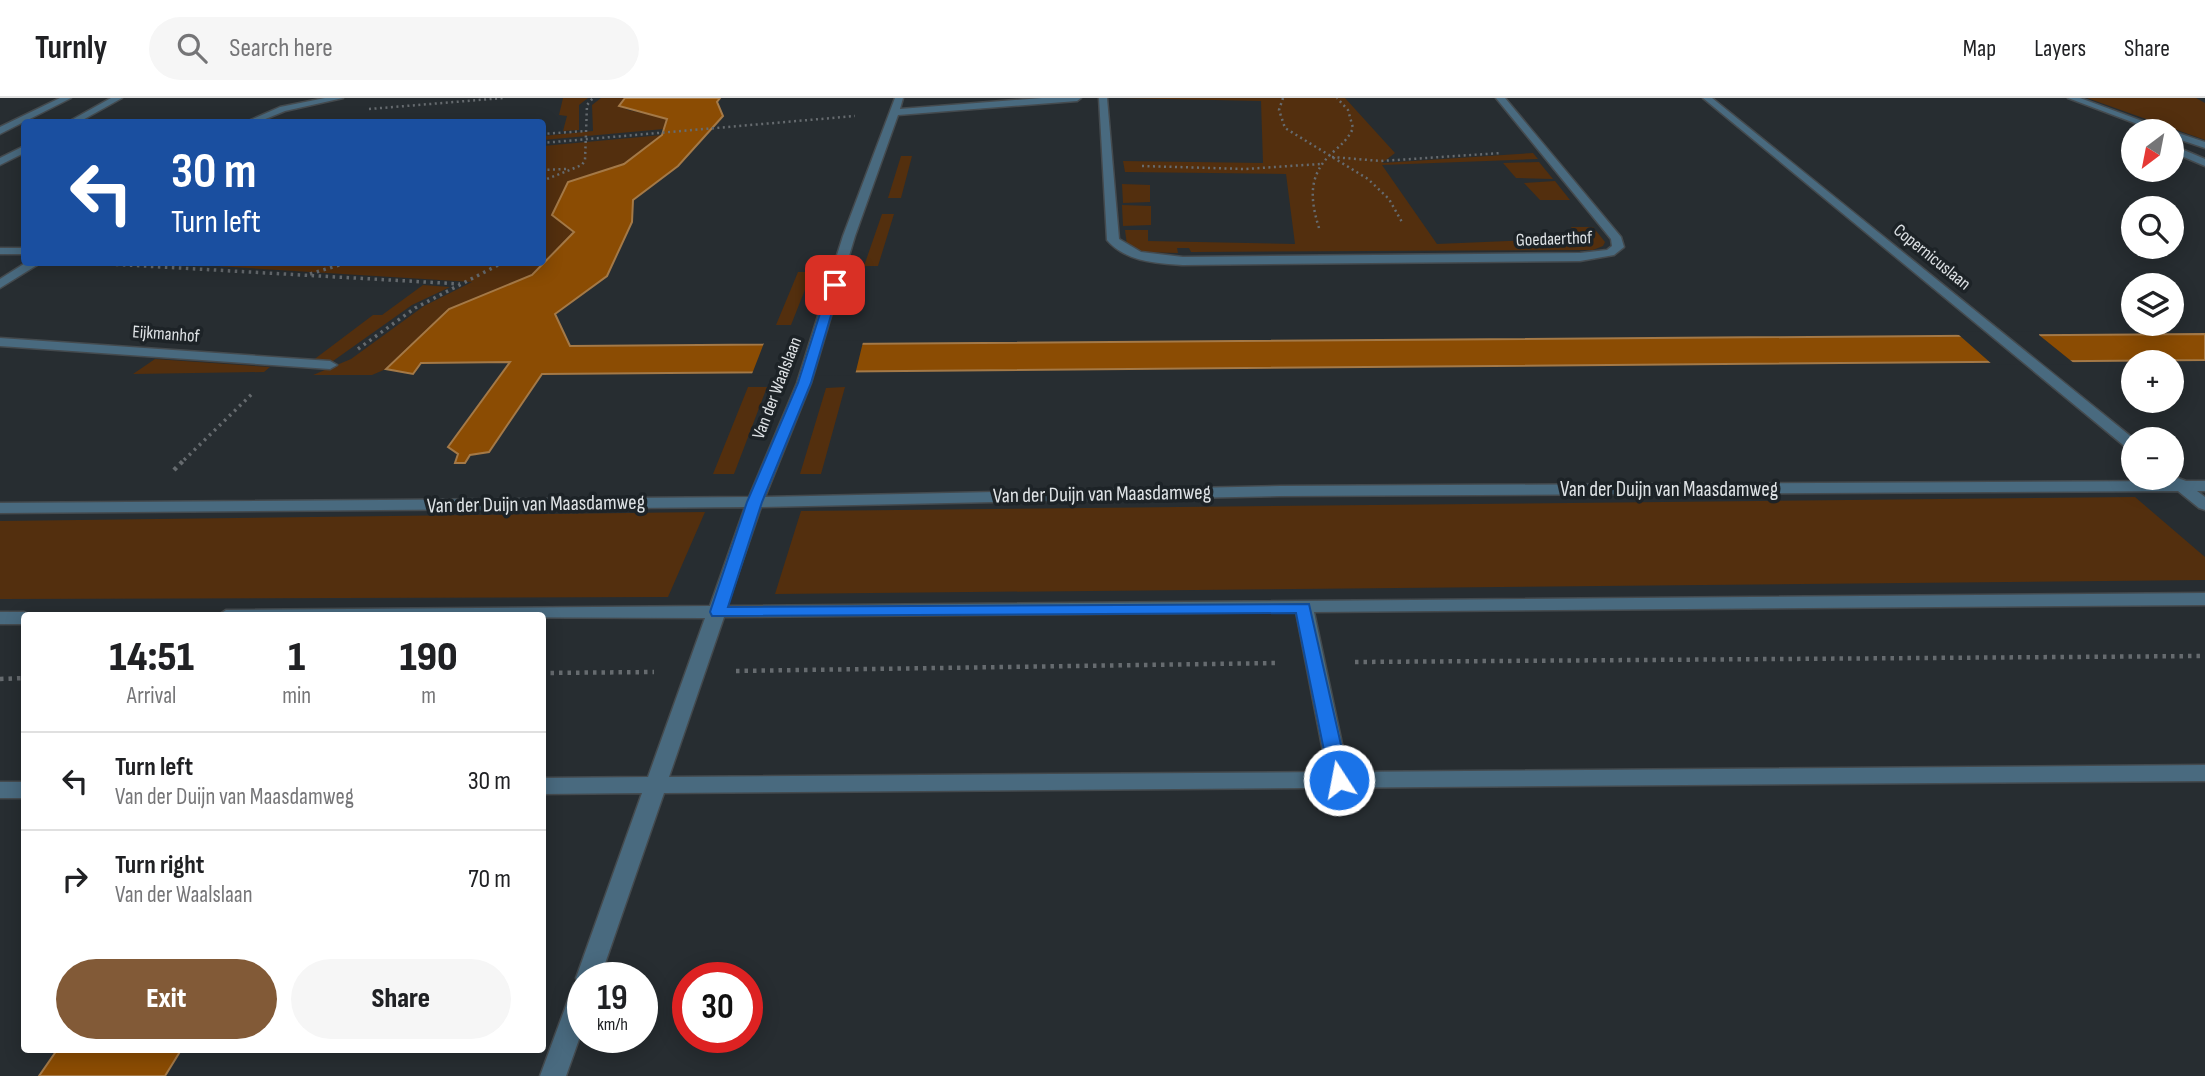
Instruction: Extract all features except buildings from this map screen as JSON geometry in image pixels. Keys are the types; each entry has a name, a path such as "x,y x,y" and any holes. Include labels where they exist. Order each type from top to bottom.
{"street":[{"path":"24,119 67,98"},
{"path":"79,119 118,98"},
{"path":"258,119 283,109 339,98"},
{"name":"Van der Waalslaan","path":"594,962 755,502 804,383 849,236 899,98"},
{"path":"895,112 1077,98"},
{"name":"Goedaerthof","path":"1103,98 1113,240 1128,252 1156,259 1183,261 1580,257 1611,253 1618,247 1617,239 1500,98"},
{"name":"Copernicuslaan","path":"1707,98 2121,436"},
{"path":"2063,98 2121,124"},
{"path":"2072,98 2130,119"},
{"path":"0,131 21,121"},
{"path":"2184,138 2205,145"},
{"path":"0,162 21,151"},
{"path":"2184,153 2205,163"},
{"path":"0,251 21,251"},
{"path":"0,284 29,266"},
{"name":"Eijkmanhof","path":"0,342 330,365"},
{"name":"Van der Duijn van Maasdamweg","path":"0,508 755,502 1294,491 2121,483"},
{"name":"Van der Duijn van Maasdamweg","path":"2184,483 2205,486"},
{"path":"2184,488 2205,505"},
{"path":"546,613 2205,599"},
{"path":"1304,608 1339,780"},
{"path":"0,618 21,618"},
{"path":"546,786 2205,773"},
{"path":"0,790 21,790"},
{"path":"553,1076 567,1037"}],"path":[{"path":"320,101 331,112 503,98"},
{"path":"546,179 582,165 585,160 587,105 593,98"},
{"path":"1283,98 1279,110 1285,128 1368,179 1389,199 1423,258"},
{"path":"1108,164 1245,169 1320,164 1352,135 1355,120 1349,109 1337,98"},
{"path":"546,143 895,112"},
{"path":"546,134 586,131"},
{"path":"1329,157 1381,161 1544,151"},
{"path":"1320,164 1312,189 1314,212 1331,259"},
{"path":"546,170 572,169"},
{"path":"140,266 461,284"},
{"path":"306,276 337,266"},
{"path":"136,507 262,385"},
{"path":"546,673 1315,662 2205,656"},
{"path":"0,678 21,678"}],"shaded area":[{"path":"563,98 588,98 579,105 579,130 563,131 567,116 559,115"},
{"path":"601,98 625,98 620,106 628,110 668,119 664,129 546,140 546,136 593,131 592,105"},
{"path":"625,98 720,98 717,102 723,116 678,166 633,200 632,222 607,276 555,314 570,346 2205,334 2205,360 2184,360 2184,350 2121,350 2121,361 542,374 489,452 470,455 465,463 455,463 458,454 448,447 510,362 421,363 413,374 386,369 449,309 532,275 541,266 546,266 546,261 574,232 552,215 568,182 624,164 662,135 667,119 619,106"},
{"path":"1120,98 1345,98 1395,153 1382,163 1533,153 1538,159 1382,165 1437,244 1578,238 1571,227 1593,227 1605,242 1603,246 1593,250 1191,252 1189,248 1177,248 1178,253 1142,252 1127,245 1125,230 1148,230 1148,241 1295,244 1286,174 1125,172 1123,161 1263,163 1261,101"},
{"path":"2087,98 2196,98 2205,103 2205,140 2184,133 2184,119 2146,119"},
{"path":"662,135 624,164 568,182 575,231 546,261 546,146"},
{"path":"901,156 912,156 901,198 888,198"},
{"path":"1539,162 1553,179 1516,178 1503,163"},
{"path":"1555,181 1570,200 1540,200 1524,183"},
{"path":"1122,184 1150,185 1150,202 1123,203"},
{"path":"1122,205 1151,206 1151,225 1123,226"},
{"path":"882,214 894,214 878,266 864,266"},
{"path":"215,266 541,266 532,275 449,309 386,369 372,375 313,375 351,359 424,306 472,282"},
{"path":"798,272 812,272 791,325 776,325"},
{"path":"423,285 450,287 412,305 333,361 312,361 373,315 382,315"},
{"path":"155,359 270,367 264,372 133,374"},
{"path":"748,387 767,387 734,474 713,474"},
{"path":"845,387 821,474 800,474 826,388"},
{"path":"2135,497 2205,557 2205,580 775,594 801,511"},
{"path":"705,512 668,597 0,599 0,521"},
{"path":"55,1053 179,1053 165,1076 39,1076"}],"pier":[{"path":"2039,331 2039,335 2075,364 1993,365 1959,335 1951,332"},
{"path":"868,340 863,342 855,375 748,376 752,374 764,343 761,341"}],"route":[{"path":"835,285 804,383 755,502 718,612 1304,608 1339,780"}]}
